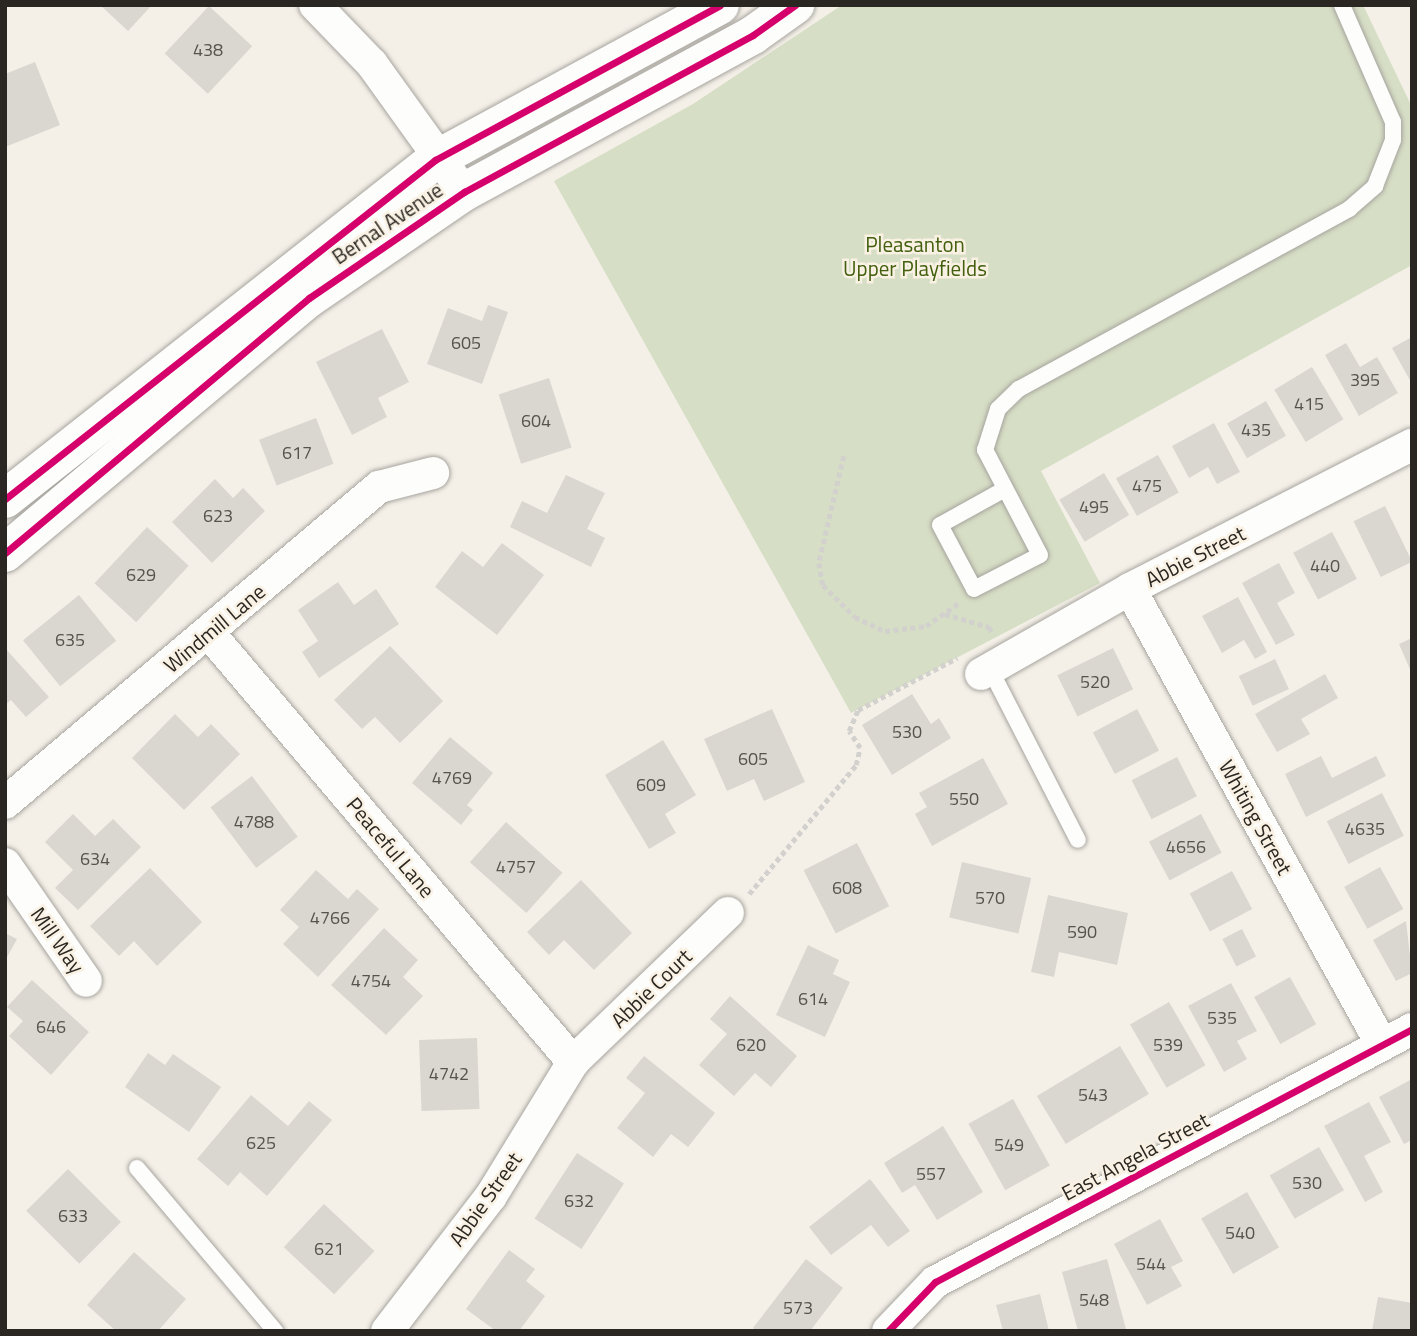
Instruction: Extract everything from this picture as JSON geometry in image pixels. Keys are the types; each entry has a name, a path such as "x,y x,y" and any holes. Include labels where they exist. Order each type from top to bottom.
{"main road":[{"name":"Bernal Avenue","path":"5,499 436,160 720,5"},
{"name":"Bernal Avenue","path":"5,553 309,298 464,192 753,35 795,5"}],"street":[{"path":"314,5 372,64 436,160 464,192"},
{"name":"Abbie Street","path":"979,661 1410,450"},
{"name":"Windmill Lane","path":"5,803 379,487 433,473"},
{"name":"Whiting Street","path":"1130,589 1382,1045"},
{"name":"Peaceful Lane","path":"209,633 573,1062"},
{"name":"Mill Way","path":"5,864 86,981"},
{"name":"Abbie Court","path":"573,1062 728,913"},
{"name":"East Angela Street","path":"888,1331 935,1282 1412,1029"},
{"name":"Abbie Street","path":"387,1331 491,1196 573,1062"}],"lane":[{"path":"1005,489 940,525 974,589 1040,555 985,450 998,409 1018,389 1349,209 1375,186 1393,140 1393,122 1342,5"},
{"path":"979,661 1078,841"},
{"path":"137,1168 275,1331"}],"path":[{"path":"844,456 819,563 823,585 855,617 885,631 915,629 945,614 974,589"},
{"path":"728,913 766,878 856,765 860,748 849,731 858,710 979,661 995,638 989,627 945,614"}],"green space":[{"name":"Pleasanton Upper Playfields","path":"842,5 1363,5 1412,107 1412,265 1041,471 1100,583 851,713 554,181 693,104"}],"building":[{"path":"100,5 152,5 128,31"},
{"path":"209,6 252,46 208,94 165,54"},
{"path":"35,62 60,125 5,147 5,74"},
{"path":"488,305 508,312 482,384 427,364 448,308 482,321"},
{"path":"382,329 409,382 378,398 387,417 352,435 316,362"},
{"path":"1412,337 1412,384 1392,348"},
{"path":"1346,343 1360,367 1377,357 1398,393 1359,416 1325,355"},
{"path":"1312,367 1343,419 1306,442 1274,390"},
{"path":"549,378 572,447 521,464 499,394"},
{"path":"1266,401 1286,436 1247,458 1227,424"},
{"path":"316,418 334,464 277,486 259,440"},
{"path":"1214,423 1240,472 1217,484 1208,467 1189,478 1172,446"},
{"path":"1158,455 1179,493 1137,516 1116,478"},
{"path":"1104,473 1129,515 1085,542 1059,500"},
{"path":"566,475 605,493 587,529 605,538 591,567 510,527 522,501 547,513"},
{"path":"215,479 233,498 243,488 265,511 212,563 172,522"},
{"path":"1385,506 1412,562 1381,577 1354,521"},
{"path":"147,527 189,566 136,622 94,583"},
{"path":"1332,532 1357,579 1318,599 1293,553"},
{"path":"502,543 544,575 497,635 435,587 462,551 483,567"},
{"path":"1279,563 1295,593 1277,603 1295,635 1276,645 1242,583"},
{"path":"338,582 354,605 376,589 399,624 319,678 302,652 318,641 298,610"},
{"path":"79,595 116,641 60,686 23,640"},
{"path":"1238,597 1267,652 1255,659 1244,640 1222,653 1202,616"},
{"path":"1412,638 1412,674 1399,644"},
{"path":"390,646 443,701 400,743 375,717 362,729 334,700"},
{"path":"5,648 49,697 26,717 11,700 5,705"},
{"path":"1113,648 1133,689 1077,717 1057,675"},
{"path":"1275,659 1289,689 1253,706 1239,676"},
{"path":"1325,674 1338,698 1301,719 1310,734 1277,752 1255,714"},
{"path":"912,694 931,724 939,718 951,738 892,775 862,725"},
{"path":"772,709 805,782 764,801 754,779 727,791 704,739"},
{"path":"1137,709 1159,750 1115,774 1093,732"},
{"path":"175,714 198,737 211,724 240,754 184,810 132,758"},
{"path":"450,737 493,773 467,805 473,810 461,825 412,783"},
{"path":"663,740 696,795 665,814 676,833 649,849 605,775"},
{"path":"1321,756 1332,778 1376,756 1386,776 1306,817 1285,774"},
{"path":"1177,757 1197,796 1152,819 1132,780"},
{"path":"983,758 1008,804 932,846 915,814 927,807 919,793"},
{"path":"252,776 298,837 256,868 210,807"},
{"path":"1382,793 1404,836 1349,864 1327,821"},
{"path":"73,814 95,836 113,819 141,847 78,910 55,888 73,870 45,842"},
{"path":"1201,814 1222,853 1170,881 1149,842"},
{"path":"506,822 562,873 526,913 470,862"},
{"path":"857,843 889,906 836,934 804,870"},
{"path":"962,862 1031,878 1018,934 949,918"},
{"path":"1380,867 1403,909 1367,929 1344,887"},
{"path":"150,868 202,922 157,966 134,941 119,956 90,926"},
{"path":"316,870 348,899 357,889 379,909 318,977 283,944 299,927 280,910"},
{"path":"1232,871 1252,909 1210,932 1190,894"},
{"path":"581,880 632,933 594,970 564,940 549,955 527,932"},
{"path":"1048,895 1128,913 1117,965 1059,952 1054,977 1031,972"},
{"path":"1406,921 1412,973 1396,981 1373,940"},
{"path":"384,928 418,960 403,977 423,996 386,1035 331,985"},
{"path":"1242,929 1256,957 1236,967 1222,939"},
{"path":"5,933 17,939 5,961"},
{"path":"808,945 839,960 833,974 850,982 825,1037 776,1015"},
{"path":"1290,977 1316,1024 1280,1044 1254,997"},
{"path":"32,980 89,1032 51,1075 9,1036 23,1021 7,1007"},
{"path":"1231,983 1257,1031 1237,1041 1247,1059 1224,1072 1188,1006"},
{"path":"730,996 797,1056 771,1087 755,1073 734,1096 699,1065 727,1034 710,1019"},
{"path":"1169,1002 1206,1065 1167,1088 1130,1024"},
{"path":"477,1038 479,1109 422,1111 419,1040"},
{"path":"1120,1046 1149,1094 1066,1144 1037,1096"},
{"path":"148,1053 165,1065 173,1054 221,1087 189,1132 125,1087"},
{"path":"644,1056 715,1113 688,1147 671,1134 653,1157 617,1128 645,1093 626,1078"},
{"path":"1412,1079 1412,1140 1404,1144 1379,1097"},
{"path":"251,1095 288,1126 309,1101 332,1120 267,1196 240,1172 228,1186 197,1159"},
{"path":"1013,1099 1050,1165 1005,1190 968,1124"},
{"path":"1369,1102 1391,1142 1364,1156 1383,1192 1365,1202 1324,1126"},
{"path":"943,1126 983,1192 937,1220 915,1185 902,1193 884,1163"},
{"path":"1319,1147 1344,1190 1295,1219 1270,1176"},
{"path":"577,1153 624,1183 581,1249 535,1218"},
{"path":"68,1169 121,1222 79,1264 26,1211"},
{"path":"870,1179 910,1231 888,1247 871,1225 831,1255 809,1227"},
{"path":"1247,1192 1279,1247 1233,1274 1201,1218"},
{"path":"324,1204 374,1251 334,1294 284,1247"},
{"path":"1160,1219 1183,1261 1171,1267 1182,1286 1147,1305 1114,1244"},
{"path":"509,1250 535,1269 526,1281 545,1296 519,1331 496,1331 466,1309"},
{"path":"134,1252 186,1299 158,1331 116,1331 87,1305"},
{"path":"806,1259 843,1288 810,1331 757,1331 753,1328"},
{"path":"1107,1259 1126,1329 1078,1331 1062,1272"},
{"path":"1040,1294 1049,1331 1003,1331 996,1305"},
{"path":"1378,1297 1412,1303 1412,1331 1372,1331"}],"cycle path":[{"path":"5,499 435,160 720,5"},
{"path":"5,553 309,298 464,192 753,35 795,5"},
{"path":"888,1331 935,1282 1412,1029"}]}
